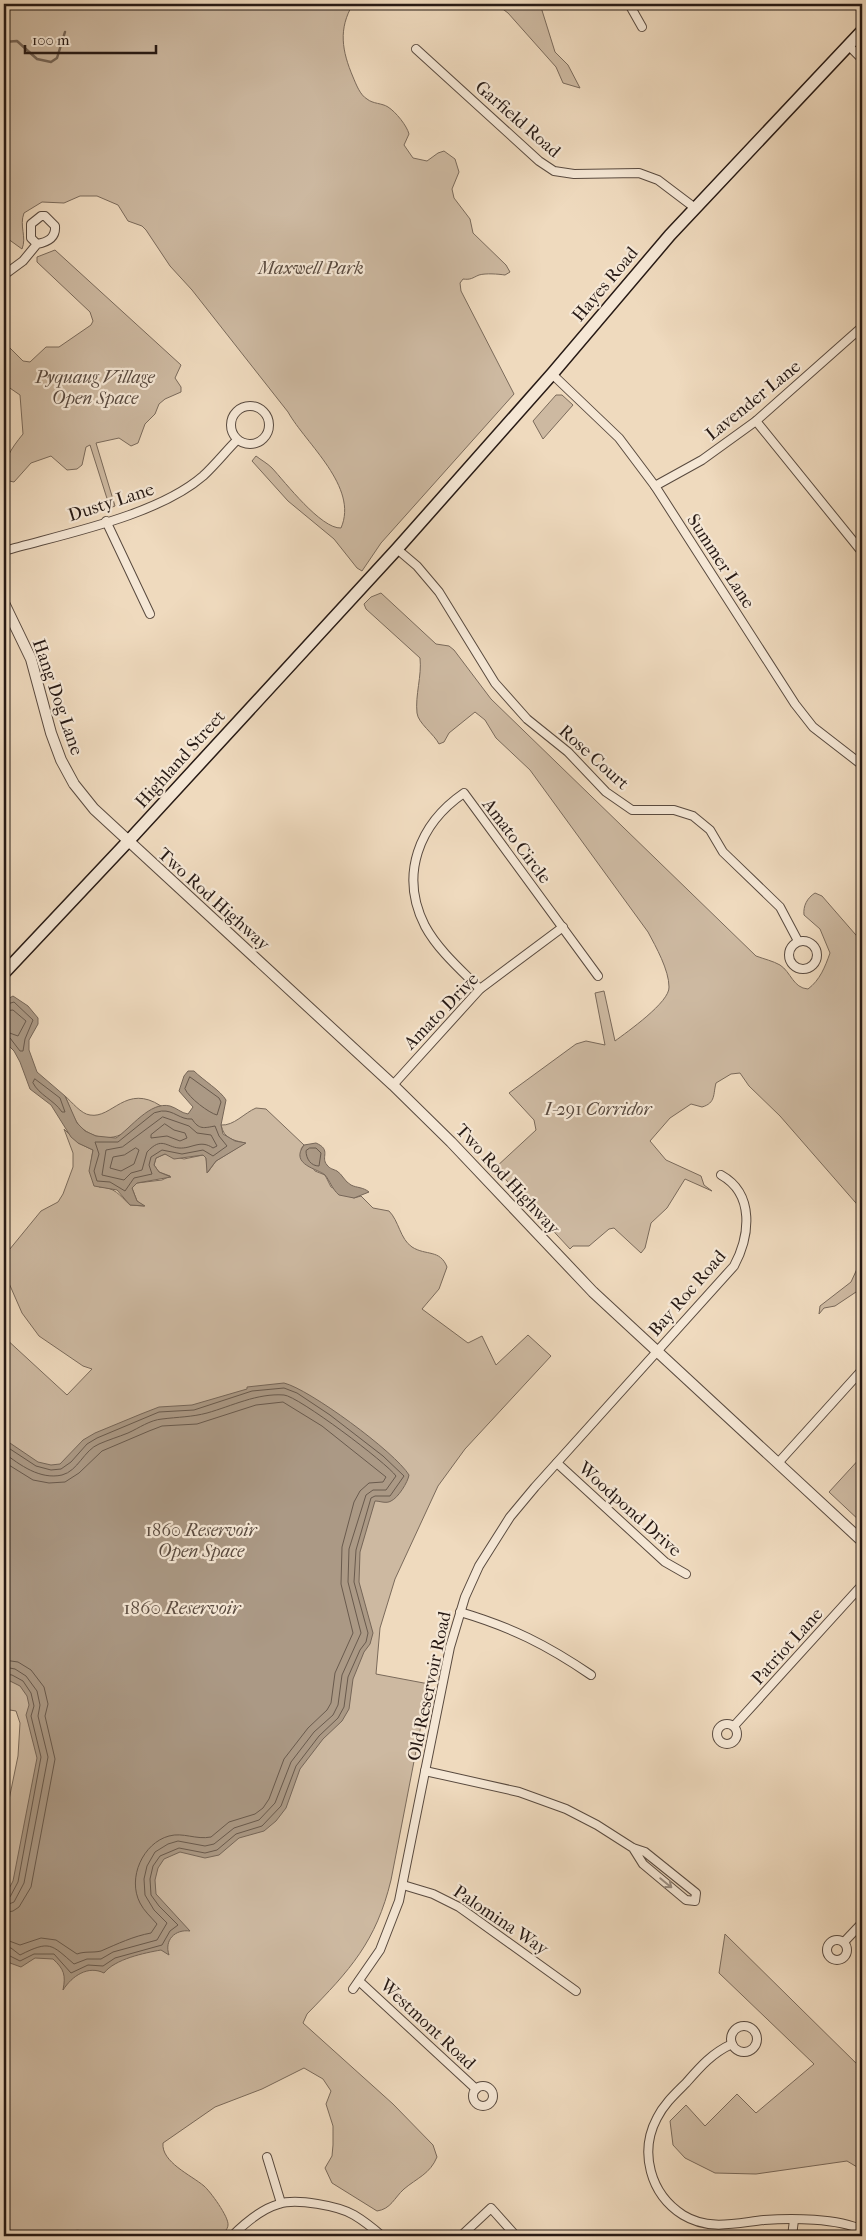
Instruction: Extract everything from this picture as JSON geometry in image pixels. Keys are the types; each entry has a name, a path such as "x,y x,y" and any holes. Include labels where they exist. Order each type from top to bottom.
{"main road":[{"name":"Hayes Road","path":"381,567 552,374 695,208 862,31"},
{"name":"Highland Street","path":"4,973 127,843 381,567"}],"street":[{"path":"629,4 642,27"},
{"path":"849,46 862,59"},
{"name":"Garfield Road","path":"416,49 539,161 554,171 574,174 639,173 658,180 695,208"},
{"path":"4,275 23,261 37,244"},
{"name":"Lavender Lane","path":"655,486 702,460 756,421 862,327"},
{"name":"Summer Lane","path":"552,374 619,438 655,486 795,704 813,727 862,765"},
{"path":"248,406 262,410 269,424 264,437 251,444 238,440 231,427 235,413 248,406"},
{"path":"756,421 862,552"},
{"name":"Dusty Lane","path":"4,551 144,509 181,491 203,476 238,440"},
{"path":"106,521 150,614"},
{"name":"Rose Court","path":"397,549 417,566 439,592 495,683 527,719 568,752 606,792 632,810 674,810 694,816 710,830 723,852 780,907 798,941"},
{"name":"Hang Dog Lane","path":"4,603 31,659 51,733 74,784 94,810 127,843"},
{"name":"Amato Circle","path":"480,989 441,949 425,926 415,902 412,874 418,850 432,822 448,804 464,793 598,976"},
{"name":"Two Rod Highway","path":"127,843 393,1084 451,1142 553,1251 656,1352 862,1541"},
{"name":"Amato Drive","path":"393,1084 480,989 562,927"},
{"name":"Bay Roc Road","path":"656,1352 728,1274 739,1257 745,1235 746,1213 744,1202 735,1185 721,1175"},
{"name":"Old Reservoir Road","path":"353,1989 388,1934 403,1885 450,1647 471,1582 500,1533 522,1503 656,1352"},
{"path":"778,1463 862,1370"},
{"name":"Woodpond Drive","path":"557,1464 665,1562 686,1574"},
{"name":"Patriot Lane","path":"734,1726 862,1585"},
{"path":"460,1612 532,1638 591,1675"},
{"path":"425,1771 503,1788 550,1802 589,1820 633,1848 645,1852 693,1890 697,1896 696,1901 686,1900 643,1864 633,1848"},
{"name":"Palomina Way","path":"403,1885 433,1894 459,1907 576,1991"},
{"path":"844,1942 862,1923"},
{"name":"Westmont Road","path":"359,1981 476,2089"},
{"path":"732,2044 708,2058 662,2109 649,2141 649,2165 658,2190 673,2208 688,2218 705,2224 727,2225 766,2220 794,2220 835,2224 862,2230"},
{"path":"267,2156 281,2203"},
{"path":"232,2236 266,2209 281,2203 318,2204 353,2214 382,2236"},
{"path":"461,2236 491,2208 516,2236"},
{"path":"792,2236 794,2220"}],"green space":[{"name":"Maxwell Park","path":"4,4 353,4 345,22 343,40 346,58 360,92 369,101 388,107 401,119 409,134 404,145 413,158 427,161 444,151 455,159 459,172 452,189 454,198 470,219 473,233 506,265 510,272 505,275 485,274 470,279 463,279 460,283 461,291 514,394 381,543 362,571 357,568 334,539 288,501 252,461 256,456 272,468 314,513 333,526 341,528 345,513 343,497 328,467 288,412 192,290 170,266 142,226 128,221 118,205 97,196 80,196 64,203 42,202 24,213 22,249 4,236"},
{"path":"496,4 540,4 555,52 568,65 580,88 563,83 556,67 508,13"},
{"name":"Pyquaug Village Open Space","path":"55,250 181,365 175,378 181,387 181,392 165,399 159,404 155,414 145,424 138,443 131,446 119,438 96,443 115,506 110,508 90,445 86,447 82,465 77,469 67,470 51,456 31,463 14,482 4,480 5,466 9,455 23,434 20,395 4,384 4,342 23,361 30,362 46,347 59,347 91,325 93,321 90,312 37,262 37,257"},
{"path":"556,395 562,395 573,405 543,439 533,421"},
{"name":"I-291 Corridor","path":"381,593 436,644 449,646 454,650 491,699 756,956 780,965 795,983 803,988 808,989 816,982 830,953 820,929 804,915 806,902 815,893 822,896 862,942 862,1210 780,1116 749,1086 740,1073 731,1074 716,1083 710,1103 702,1107 691,1104 670,1118 650,1141 666,1160 701,1176 704,1185 712,1191 685,1179 667,1208 651,1223 645,1248 641,1253 614,1228 609,1229 589,1246 573,1246 570,1249 495,1168 536,1130 534,1120 509,1093 576,1044 586,1041 605,1045 595,993 604,991 615,1041 638,1024 663,1001 669,987 667,973 648,932 530,770 496,738 485,720 475,712 449,733 444,742 439,744 420,721 417,706 420,658 366,609 364,604 371,597"},
{"path":"65,1096 80,1110 90,1115 98,1115 121,1103 138,1098 149,1100 161,1106 147,1114 121,1135 107,1138 93,1135 81,1127 74,1118"},
{"name":"1860 Reservoir Open Space","path":"256,1108 266,1109 304,1145 301,1149 315,1171 325,1175 331,1187 354,1198 361,1196 373,1208 389,1211 408,1244 417,1250 437,1255 444,1261 447,1267 439,1289 422,1309 468,1343 482,1336 496,1365 528,1335 551,1356 465,1449 438,1486 395,1579 380,1628 376,1674 429,1684 391,1880 378,1921 369,1938 349,1969 307,2014 303,2023 393,2104 433,2145 437,2157 427,2172 404,2189 389,2206 382,2210 377,2211 332,2183 325,2168 332,2156 333,2145 333,2126 326,2104 331,2091 323,2079 304,2068 262,2089 215,2107 163,2143 164,2150 172,2162 204,2186 222,2210 228,2221 228,2227 220,2235 90,2236 76,2230 68,2236 4,2236 4,1824 18,1756 20,1723 16,1711 4,1709 4,1337 67,1395 92,1369 83,1366 39,1336 22,1313 8,1281 5,1255 41,1211 58,1202 63,1194 73,1167 73,1153 64,1129 78,1143 93,1150 91,1162 99,1187 113,1190 130,1205 144,1206 137,1201 132,1188 137,1183 162,1180 170,1176 159,1172 154,1165 156,1158 165,1154 184,1159 203,1155 206,1158 208,1172 216,1161 245,1143 233,1140 227,1136 222,1130 221,1125 235,1121"},
{"path":"862,1258 862,1288 835,1306 824,1308 819,1314 820,1306 851,1282"},
{"path":"862,1456 862,1523 829,1492"},
{"path":"725,1934 862,2069 862,2170 847,2161 756,2174 715,2173 685,2158 673,2145 670,2121 686,2105 705,2126 737,2094 756,2113 814,2064 719,1973"}],"water":[{"path":"13,996 28,1006 38,1018 38,1024 29,1040 29,1050 37,1072 65,1096 77,1123 85,1131 96,1136 116,1138 141,1116 155,1107 170,1106 188,1114 193,1107 179,1091 184,1076 188,1071 194,1071 226,1100 221,1125 223,1134 235,1141 246,1143 216,1161 207,1173 206,1158 203,1155 174,1159 165,1154 156,1158 154,1165 159,1172 171,1177 137,1183 132,1188 137,1201 145,1206 130,1205 117,1190 94,1186 89,1171 93,1150 78,1143 71,1137 51,1105 30,1089 20,1062 14,1051 4,1041 4,1001"},
{"path":"316,1143 325,1151 325,1162 330,1168 339,1172 351,1185 369,1192 354,1198 339,1195 325,1175 302,1162 300,1152 304,1145"},
{"name":"1860 Reservoir","path":"284,1383 312,1397 351,1423 387,1452 409,1475 407,1482 397,1497 389,1502 375,1501 360,1552 359,1582 373,1633 370,1644 364,1652 353,1679 349,1709 342,1721 323,1739 300,1769 286,1808 276,1821 264,1831 239,1838 219,1855 205,1858 180,1852 164,1859 158,1868 155,1880 156,1894 190,1931 175,1934 169,1940 169,1955 161,1950 154,1951 122,1960 104,1973 92,1970 86,1971 71,1980 63,1990 63,1973 60,1966 53,1959 35,1958 21,1967 10,1963 4,1956 4,1898 13,1881 37,1758 26,1715 29,1705 27,1696 20,1686 4,1678 4,1439 38,1462 51,1465 60,1464 83,1440 95,1433 159,1407 192,1405 247,1389 247,1387"}],"waterway":[{"path":"4,42 17,41 37,59 51,62 57,58 65,32"}]}
